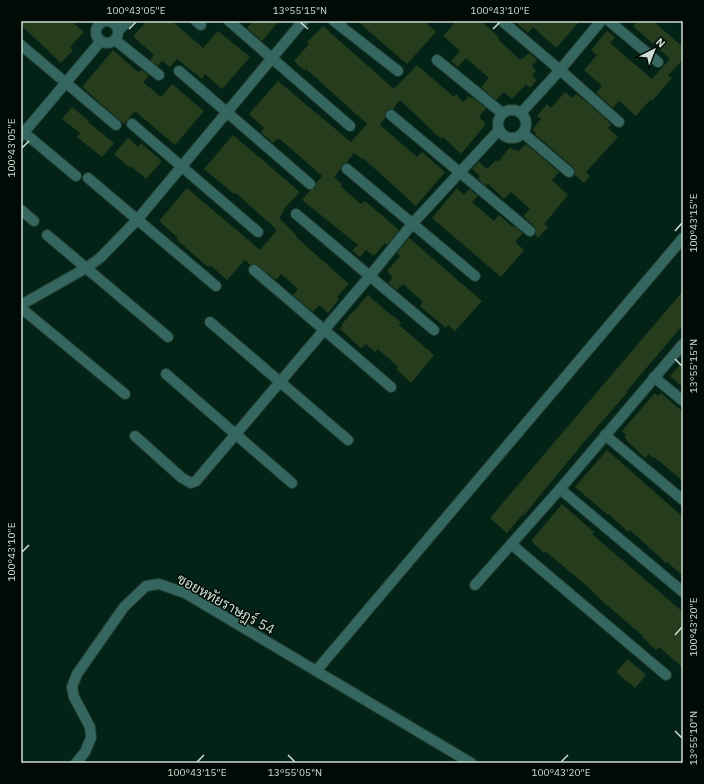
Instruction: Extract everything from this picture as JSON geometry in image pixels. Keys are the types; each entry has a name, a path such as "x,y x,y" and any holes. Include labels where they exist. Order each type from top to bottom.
{"street":[{"path":"128,21 116,35 108,44 100,42 96,35 94,24 107,21 114,24 116,35 159,75"},
{"path":"229,21 350,126"},
{"path":"125,394 21,307 86,268 111,248 182,167 303,21"},
{"path":"334,21 398,71"},
{"path":"502,21 619,122"},
{"path":"521,113 560,70 601,21"},
{"path":"609,21 658,62"},
{"path":"76,176 22,133 100,42"},
{"path":"21,45 116,125"},
{"path":"437,60 502,113"},
{"path":"179,71 310,184"},
{"path":"511,110 521,113 526,120 523,133 516,137 508,137 502,133 499,130 498,119 502,113 511,110"},
{"path":"391,115 460,171 530,231"},
{"path":"132,124 258,232"},
{"path":"134,436 182,478 191,483 196,481 413,223 499,130"},
{"path":"523,133 569,172"},
{"path":"347,169 475,276"},
{"path":"88,178 216,286"},
{"path":"21,210 34,221"},
{"path":"296,214 369,277 434,330"},
{"path":"47,235 168,337"},
{"path":"316,671 683,238"},
{"path":"254,270 391,387"},
{"path":"210,322 348,440"},
{"path":"475,585 560,489 683,344"},
{"path":"166,374 292,482"},
{"path":"654,377 683,401"},
{"path":"606,435 683,500"},
{"path":"560,489 683,592"},
{"path":"511,544 666,674"},
{"name":"ซอยหทัยราษฎร์ 54","path":"76,763 85,752 91,738 90,727 74,697 72,688 77,674 124,607 146,586 159,584 184,593 471,763"}],"building":[{"path":"21,21 71,21 84,32 70,47 73,50 61,63 21,25"},
{"path":"147,21 172,21 203,48 218,31 250,57 222,89 205,74 202,79 177,59 170,67 162,61 158,66 150,60 154,55 133,36"},
{"path":"253,21 279,21 262,41 247,28"},
{"path":"357,21 424,21 436,32 407,64"},
{"path":"456,21 481,21 499,37 498,39 520,60 529,53 537,60 532,66 536,71 532,75 537,80 530,88 526,84 512,99 504,92 496,100 481,87 489,78 466,58 458,67 451,61 460,51 443,36"},
{"path":"514,21 580,21 556,48 533,27 528,33"},
{"path":"638,21 653,21 683,47 683,59 668,76 672,78 652,101 650,100 636,116 619,101 613,108 596,93 602,86 584,70 597,55 591,50 607,31 615,37 610,43 652,79 670,59 633,26"},
{"path":"323,26 394,89 417,65 454,97 456,94 463,102 469,96 471,98 472,97 486,108 479,117 486,124 461,154 443,137 441,139 400,100 393,109 386,111 385,118 380,125 417,157 422,152 445,172 416,206 363,158 362,159 354,153 346,163 342,165 341,169 334,177 342,184 340,186 361,204 365,201 399,230 387,245 385,243 374,256 366,250 360,257 352,251 358,245 302,200 310,190 315,188 316,183 322,176 281,140 277,139 273,143 261,132 264,128 249,114 278,81 351,142 367,124 306,69 305,71 294,61 309,44 307,42"},
{"path":"113,50 138,72 142,70 149,76 143,82 161,97 172,84 204,111 175,145 135,111 124,124 82,87"},
{"path":"565,92 572,98 576,94 587,102 611,124 608,128 618,137 586,172 590,176 584,183 575,175 575,170 573,167 532,130 541,119 537,116 547,104 551,108"},
{"path":"72,107 114,143 102,157 77,137 80,133 62,119"},
{"path":"233,135 300,192 283,210 284,211 279,218 297,236 296,237 349,284 337,297 339,299 328,313 319,305 313,312 293,295 298,289 281,274 276,280 256,264 250,265 245,260 227,280 210,265 208,267 177,240 178,238 159,221 187,188 260,250 277,230 236,193 234,194 204,169"},
{"path":"128,138 138,147 141,143 162,161 146,179 114,154"},
{"path":"526,144 559,172 552,180 568,195 544,224 548,227 538,238 535,235 536,232 534,226 523,216 530,209 511,192 504,199 488,184 486,186 478,179 480,176 472,169 479,162 487,169 496,160 498,162 510,147 515,151 516,149 519,151"},
{"path":"457,188 464,195 469,189 478,196 472,202 494,221 499,215 523,233 515,242 524,250 501,277 432,218"},
{"path":"409,238 482,301 455,331 448,325 446,328 420,306 423,302 403,284 397,290 388,283 393,277 387,271 400,256 397,253"},
{"path":"683,291 683,325 524,515 523,514 507,533 490,518"},
{"path":"368,295 392,316 393,315 401,323 399,325 434,355 411,383 396,369 398,367 378,349 375,352 366,344 361,348 340,329 343,325 342,324"},
{"path":"683,361 683,387 670,376"},
{"path":"655,393 658,396 661,393 683,412 683,481 654,457 653,458 649,454 645,458 626,440 626,435 622,431"},
{"path":"607,450 683,517 683,576 667,562 666,563 630,530 628,532 609,514 608,515 575,487"},
{"path":"562,504 594,532 592,534 683,612 683,668 659,647 656,650 642,637 643,636 588,587 531,541"},
{"path":"628,659 646,675 635,688 616,672"}]}
